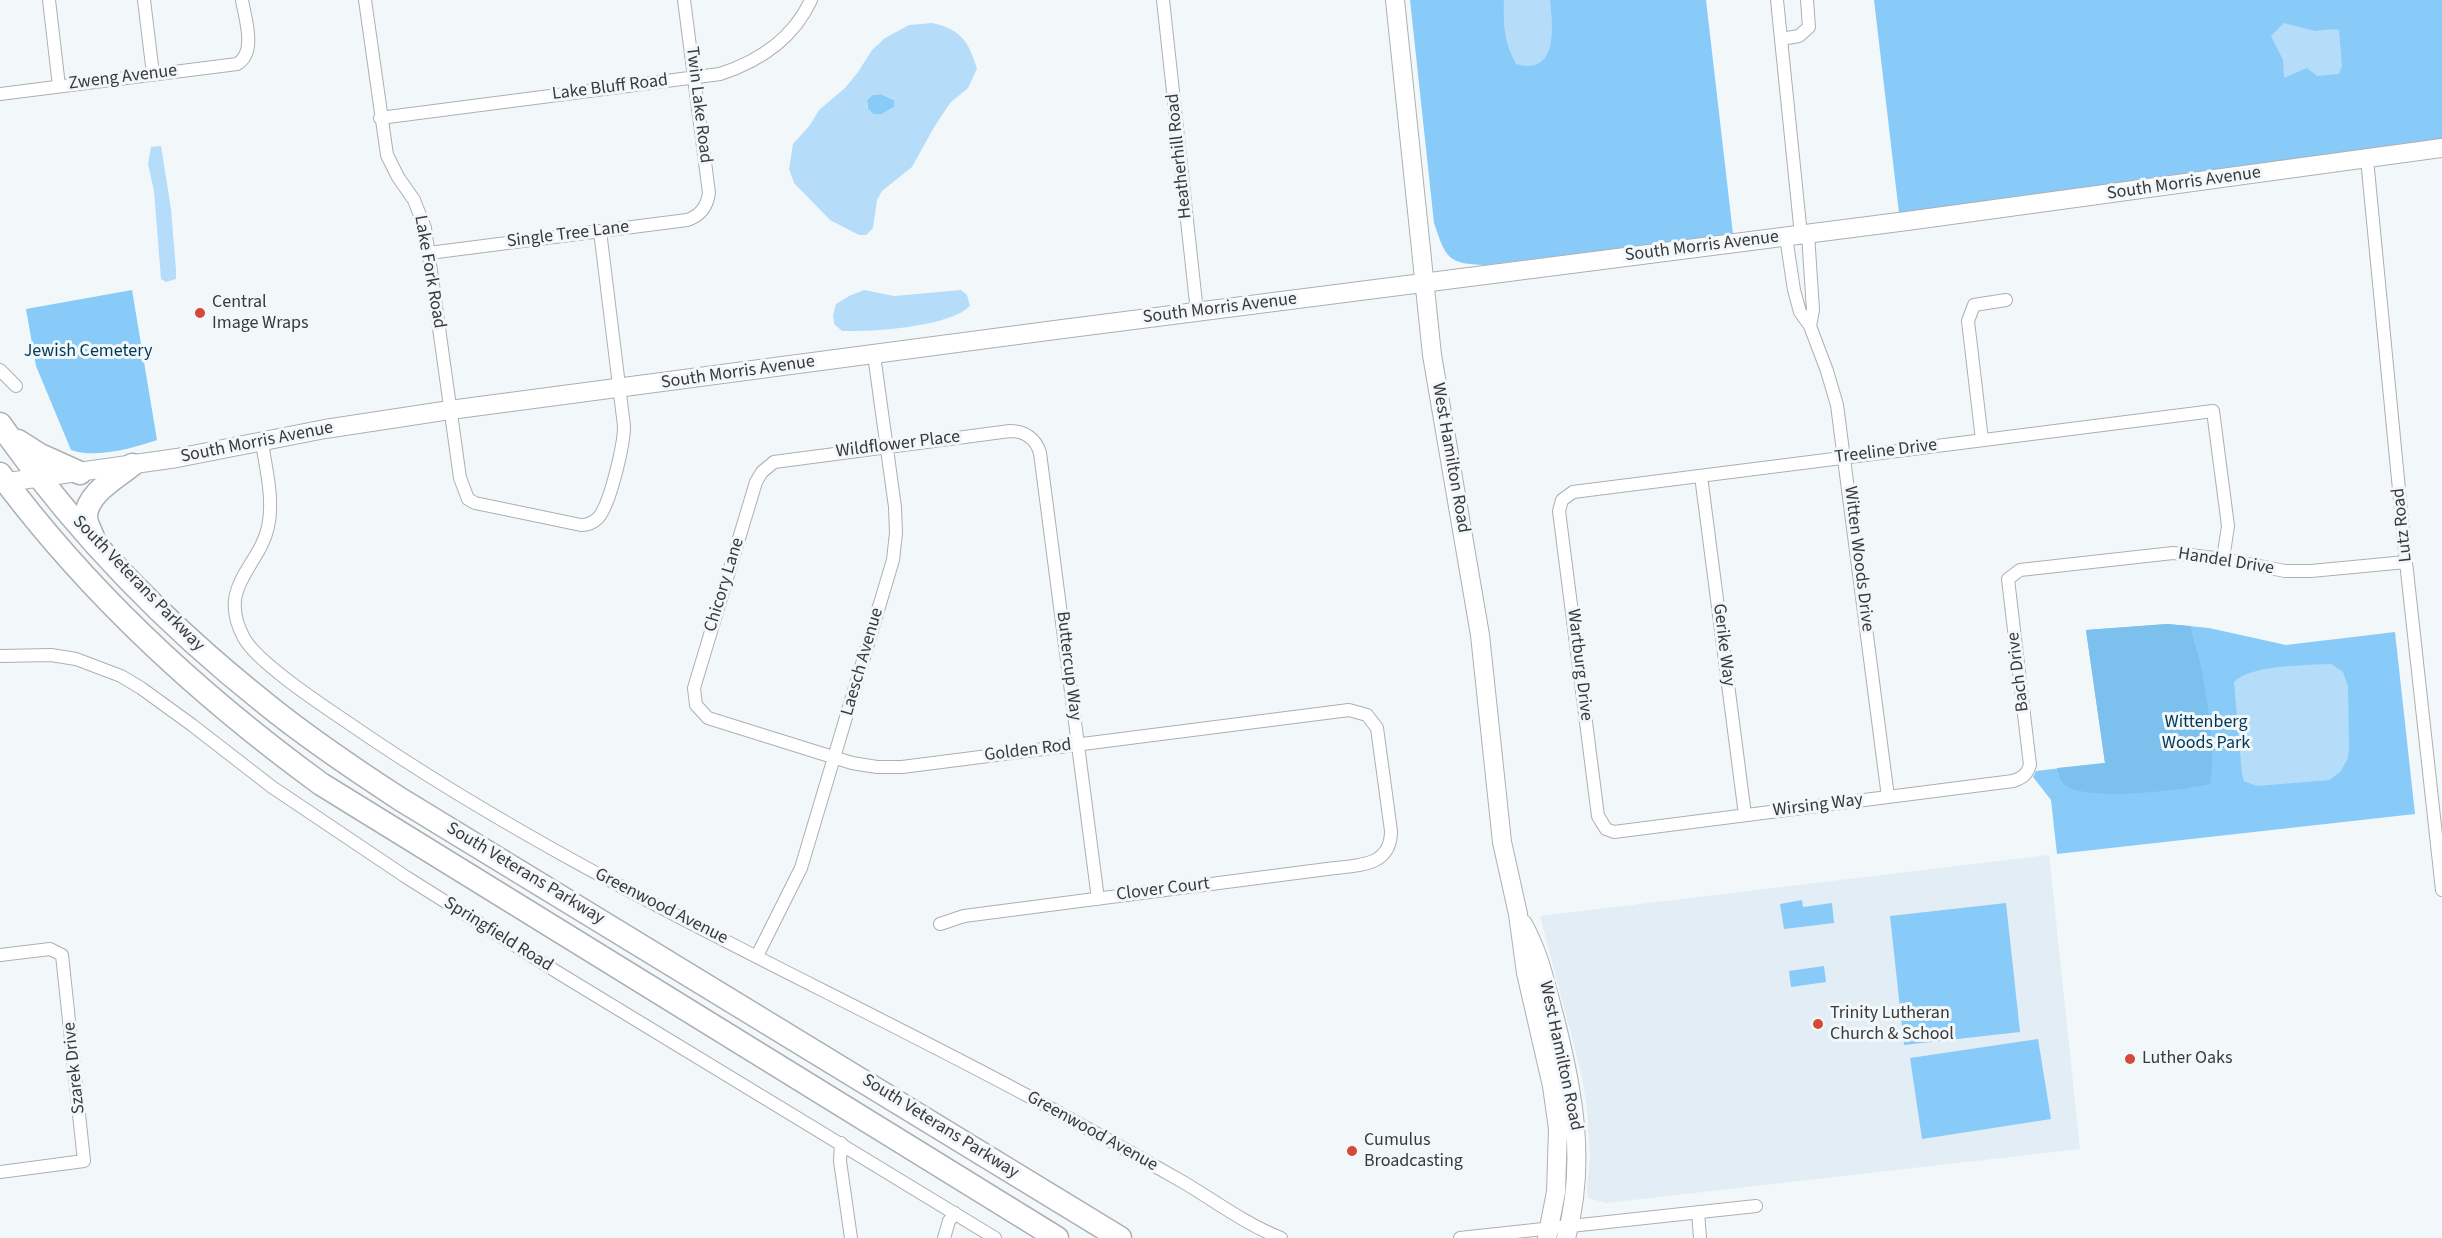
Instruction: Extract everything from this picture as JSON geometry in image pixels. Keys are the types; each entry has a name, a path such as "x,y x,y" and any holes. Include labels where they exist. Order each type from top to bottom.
{"highway":[{"path":"3,428 40,455 80,473"},
{"name":"South Veterans Parkway","path":"3,428 40,478 128,579 202,650 265,704 400,799 1120,1238"},
{"path":"96,544 86,518 89,505 95,494 132,465"},
{"name":"South Veterans Parkway","path":"2,480 66,556 133,628 191,682 249,731 306,773 369,815 1057,1238"}],"street":[{"path":"49,0 59,86"},
{"path":"144,0 153,74"},
{"name":"Zweng Avenue","path":"0,94 237,64 244,59 248,44 242,0"},
{"name":"Lake Fork Road","path":"365,0 387,155 423,219 461,486 468,499 475,503 586,525 594,522 603,509 623,446 624,426 620,388"},
{"name":"Twin Lake Road","path":"684,0 709,194 704,209"},
{"name":"Lake Bluff Road","path":"380,118 695,77 733,70 770,50 795,26 811,0"},
{"name":"Heatherhill Road","path":"1163,0 1197,312"},
{"name":"West Hamilton Road","path":"1395,0 1424,283 1438,391 1480,635 1502,842 1518,914 1526,973 1552,1086 1558,1130 1557,1182 1549,1233"},
{"path":"1777,0 1798,235"},
{"path":"1781,39 1799,36 1809,27 1807,0"},
{"name":"South Morris Avenue","path":"2,480 40,478 132,465 262,443 325,429 450,410 1798,235 2442,148"},
{"name":"Lutz Road","path":"2367,159 2406,562 2442,890"},
{"name":"Single Tree Lane","path":"429,253 687,220 704,209"},
{"path":"600,231 620,388"},
{"name":"Witten Woods Drive","path":"1798,235 1813,310 1810,326"},
{"name":"Witten Woods Drive","path":"1798,235 1794,290 1800,312 1810,326 1827,371 1837,405 1846,457 1888,797"},
{"path":"1982,440 1968,321 1974,305 2006,300"},
{"name":"Laesch Avenue","path":"757,956 801,868 893,560 896,520 874,355"},
{"path":"0,370 16,386"},
{"name":"Treeline Drive","path":"1562,500 1573,492 2213,411 2228,526 2223,559"},
{"name":"Wildflower Place","path":"767,467 780,461 1010,431 1029,436"},
{"name":"Buttercup Way","path":"1029,436 1036,442 1040,453 1098,899"},
{"name":"Greenwood Avenue","path":"262,443 269,496 269,522 264,539 238,585 236,603 237,618 244,639 259,656 327,708 454,792 544,846 666,912 757,956 1032,1098 1281,1238"},
{"name":"Chicory Lane","path":"698,708 694,688 756,482 767,467"},
{"name":"Gerike Way","path":"1701,476 1744,815"},
{"name":"Wartburg Drive","path":"1562,500 1559,511 1598,816 1606,829"},
{"name":"Handel Drive","path":"2012,574 2020,570 2158,554 2186,553 2294,571 2406,562"},
{"name":"Bach Drive","path":"2012,574 2008,579 2008,589 2030,765 2028,772"},
{"name":"Springfield Road","path":"0,656 51,656 76,659 121,676 192,725 272,787 406,877 562,975 995,1238"},
{"name":"Golden Rod","path":"698,708 708,718 834,758 864,765 902,767 1349,710 1366,715 1374,723 1378,732 1391,831 1389,846 1384,854"},
{"name":"Wirsing Way","path":"1606,829 1614,832 2013,781 2022,778 2028,772"},
{"name":"Clover Court","path":"940,924 964,916 1371,863 1384,854"},
{"name":"West Hamilton Road","path":"1518,914 1537,950 1562,1045 1574,1103 1576,1192 1568,1232"},
{"name":"Szarek Drive","path":"0,955 50,949 62,955 84,1161 0,1172"},
{"path":"841,1143 840,1161 851,1238"},
{"path":"1460,1238 1568,1232 1698,1212 1756,1206"},
{"path":"1698,1212 1700,1238"},
{"path":"944,1238 949,1221 955,1213"}],"shaded area":[{"path":"1504,0 1550,0 1552,36 1546,56 1539,63 1530,66 1516,64 1505,33"},
{"path":"932,23 957,33 971,51 977,69 968,88 950,103 912,167 882,191 877,200 873,228 866,235 859,235 830,220 794,183 789,169 793,144 810,125 819,110 845,88 872,50 885,38 909,25","holes":["881,94 894,100 894,107 882,114 873,114 868,109 867,100 872,95"]},
{"path":"2284,23 2315,31 2339,30 2342,66 2339,74 2317,76 2307,68 2284,78 2283,60 2271,36"},
{"path":"161,146 171,209 176,270 176,279 166,282 161,279 154,191 148,164 151,147"},
{"path":"864,290 894,296 961,290 967,295 970,306 945,319 909,327 842,331 834,324 833,315 836,304"},
{"path":"2331,664 2343,672 2348,686 2349,748 2348,758 2341,771 2330,780 2257,786 2244,781 2234,682 2242,676 2265,669"},
{"name":"Trinity Lutheran Church & School","path":"2049,855 2080,1149 1606,1203 1588,1198 1590,1157 1587,1108 1581,1072 1540,916"}],"green space":[{"path":"1410,0 1706,0 1733,234 1486,265 1463,263 1450,257 1445,251 1434,223"},
{"path":"1874,0 2442,0 2442,139 1899,213"},
{"path":"881,94 894,100 894,107 882,114 873,114 868,109 867,100 872,95"},
{"name":"Jewish Cemetery","path":"132,290 157,440 102,453 71,450 36,366 26,309"},
{"name":"Wittenberg Woods Park","path":"2167,624 2209,628 2286,645 2395,632 2415,814 2057,854 2051,800 2033,777 2036,771 2105,763 2086,630"},
{"path":"2167,624 2191,626 2199,657 2210,724 2212,773 2210,784 2113,794 2076,790 2065,785 2057,768 2105,763 2086,630"},
{"path":"1802,900 1803,907 1832,903 1834,923 1784,929 1780,904"},
{"path":"2006,903 2020,1032 1904,1045 1890,916"},
{"path":"1824,966 1826,982 1791,987 1789,971"},
{"path":"2038,1039 2051,1119 1922,1139 1910,1058"}],"place":[{"name":"Central Image Wraps","path":"200,313"},
{"name":"Trinity Lutheran Church & School","path":"1818,1024"},
{"name":"Luther Oaks","path":"2130,1059"},
{"name":"Cumulus Broadcasting","path":"1352,1151"}]}
